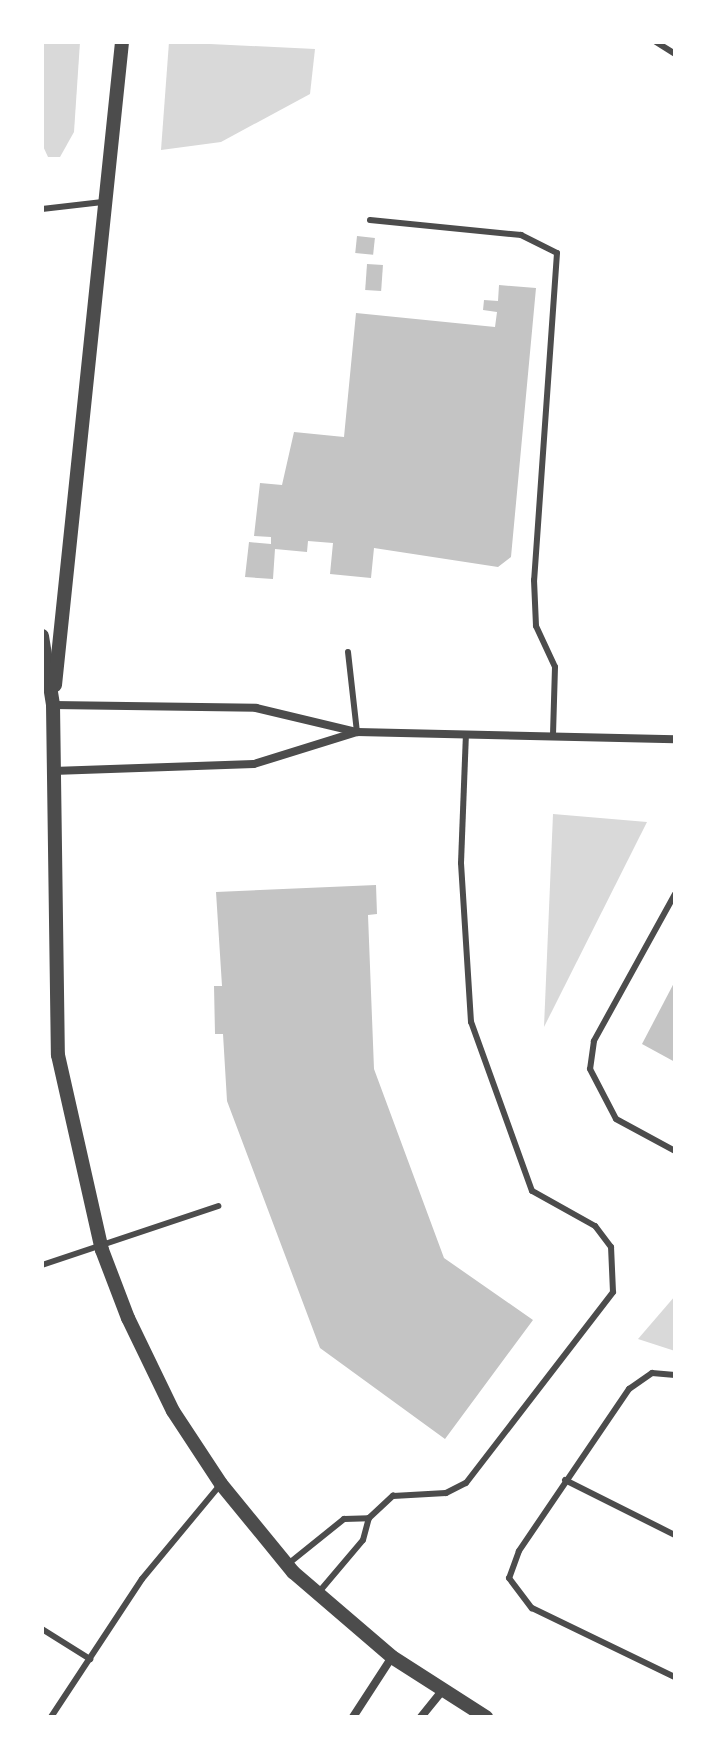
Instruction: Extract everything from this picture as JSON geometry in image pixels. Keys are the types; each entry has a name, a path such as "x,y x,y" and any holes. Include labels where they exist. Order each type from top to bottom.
{"street":[{"path":"122,42 48,730 53,771 58,1055 102,1250 173,1411 221,1484 287,1564 317,1594 392,1657 441,1692 486,1717"},
{"path":"42,636 53,705"},
{"path":"53,705 256,708 357,732 675,739"},
{"path":"53,771 254,764 357,732"},
{"path":"353,1717 392,1657"},
{"path":"421,1717 441,1692"}],"lane":[{"path":"656,42 675,54"},
{"path":"42,209 106,201"},
{"path":"370,220 521,235 557,253 534,580 536,626 555,667 553,736"},
{"path":"348,652 357,732"},
{"path":"317,1594 363,1540 369,1518 393,1496 446,1493 466,1483 613,1292 611,1247 603,1236 532,1191 471,1022 461,863 466,734"},
{"path":"675,894 594,1041 590,1069 616,1119 675,1151"},
{"path":"42,1265 102,1250 218,1206"},
{"path":"675,1375 641,1377 565,1480 519,1551 510,1587 532,1608 675,1677"},
{"path":"565,1480 675,1535"},
{"path":"51,1717 142,1579 221,1484"},
{"path":"287,1564 344,1519 369,1518"},
{"path":"42,1629 90,1659"}],"shaded area":[{"path":"42,42 80,42 74,132 60,157 48,157 42,144"},
{"path":"169,42 315,49 310,94 221,142 161,150"},
{"path":"553,814 647,822 544,1027"},
{"path":"675,1296 675,1351 638,1339"}],"building":[{"path":"357,236 375,238 373,255 355,253"},
{"path":"367,264 383,265 381,291 365,290"},
{"path":"499,285 536,288 511,557 498,567 374,548 371,578 330,574 333,543 308,541 307,552 275,549 273,579 245,577 249,542 271,544 271,537 254,536 260,483 282,485 294,432 344,437 356,313 495,327 497,312 483,310 484,300 498,301"},
{"path":"376,885 377,914 368,915 374,1069 444,1258 533,1320 445,1439 320,1348 227,1101 223,1034 215,1034 214,986 222,986 216,892"},
{"path":"675,981 675,1062 642,1044"}]}
